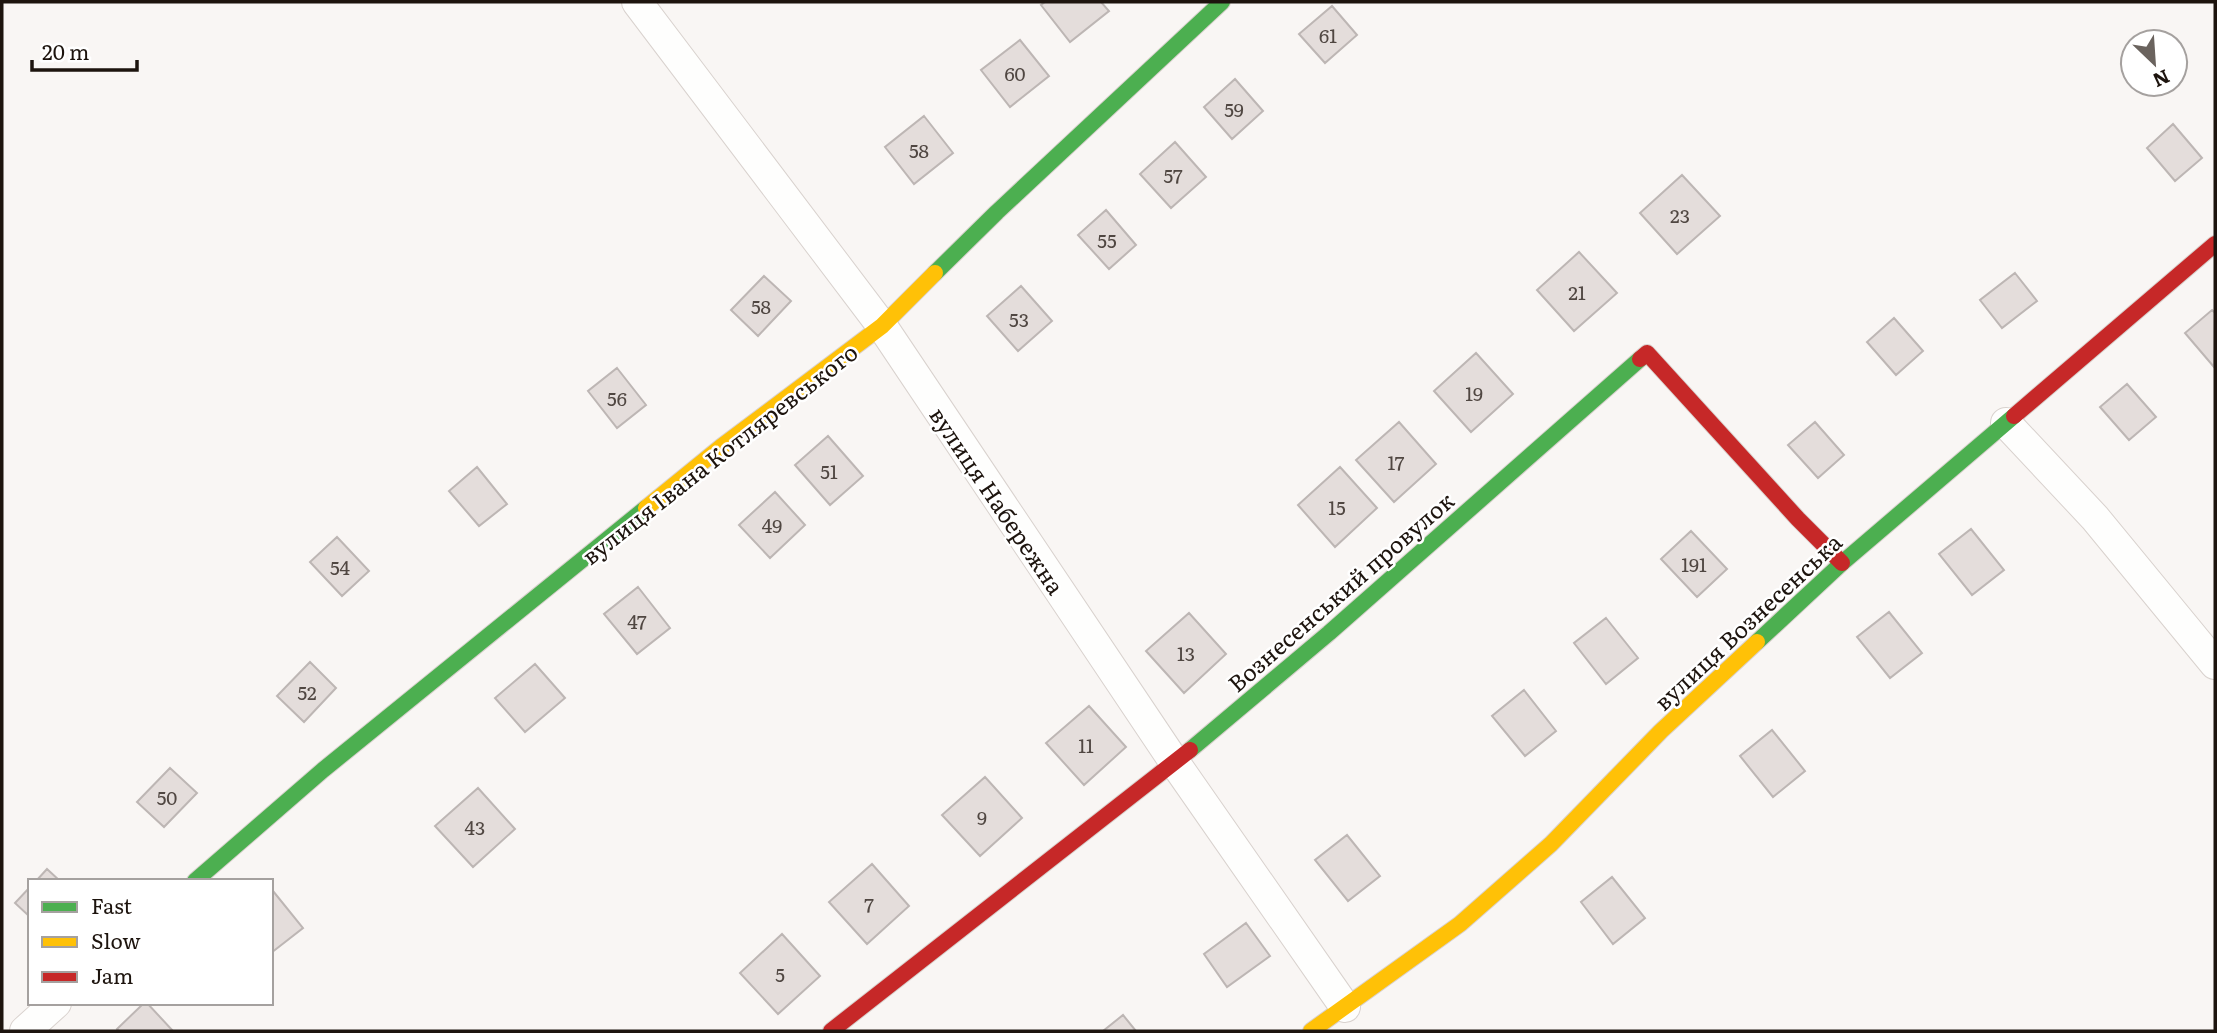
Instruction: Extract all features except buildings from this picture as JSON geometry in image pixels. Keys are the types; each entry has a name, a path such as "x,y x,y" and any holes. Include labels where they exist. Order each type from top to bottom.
{"street":[{"name":"вулиця Набережна","path":"637,2 882,326 1175,763 1345,1007"},
{"name":"вулиця Івана Котляревського","path":"197,879 323,770 710,456 882,326 997,212 1222,2"},
{"name":"вулиця Вознесенська","path":"1311,1031 1460,924 1551,844 1661,731 1842,563 2215,244"},
{"name":"Вознесенський провулок","path":"831,1031 1175,763 1329,633 1647,353 1798,519 1842,563"},
{"path":"2006,423 2095,518 2215,664"},
{"path":"25,1031 54,1005"}],"traffic: fast":[{"path":"935,273 1222,2"},
{"path":"1190,750 1329,633 1640,359"},
{"path":"1757,642 1842,563 2014,416"},
{"path":"197,879 323,770 646,508"}],"traffic: slow":[{"path":"646,508 721,447 882,326 935,273"},
{"path":"1311,1031 1460,924 1551,844 1661,731 1757,642"}],"traffic: jam":[{"path":"2014,416 2215,244"},
{"path":"1640,359 1647,353 1798,519 1842,563"},
{"path":"831,1031 1190,750"}]}
